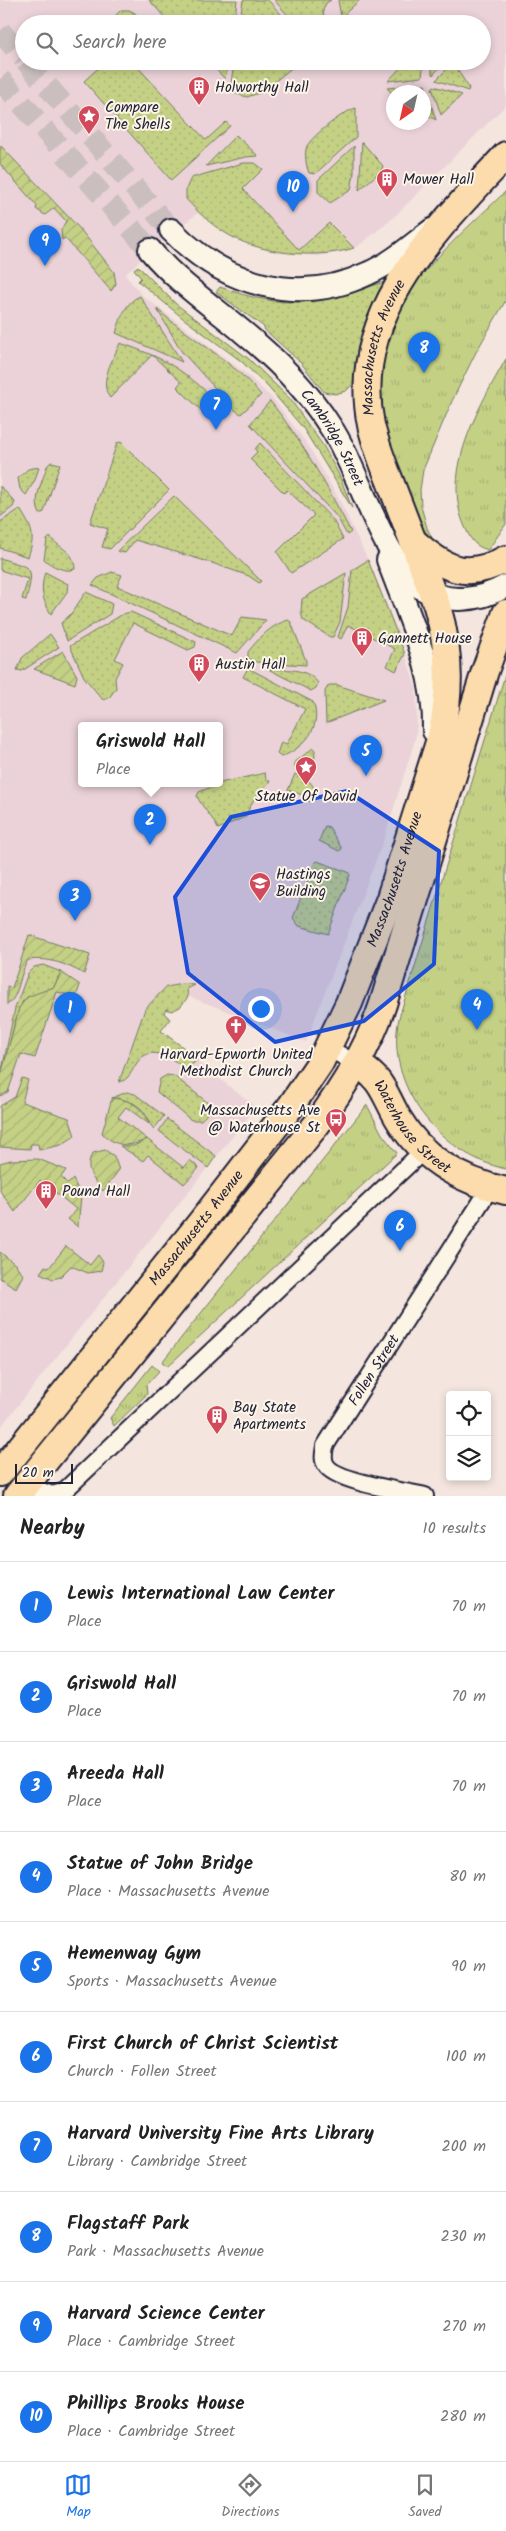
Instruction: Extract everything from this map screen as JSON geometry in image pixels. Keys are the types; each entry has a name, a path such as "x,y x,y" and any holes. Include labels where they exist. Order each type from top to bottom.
{"main road":[{"name":"Massachusetts Avenue","path":"0,1473 202,1221 290,1106 328,1048 390,898 431,772 445,720 448,668 442,626 432,594 371,426 367,394 368,365 377,328 393,294 426,247 457,208 506,156"},
{"path":"171,230 205,261 244,280 280,288 324,288 343,283 377,269 419,240 457,208"},
{"name":"Cambridge Street","path":"150,250 174,276 255,342 298,384 337,436 372,512 408,575 419,586 432,594 459,600 491,593 506,586"},
{"path":"372,512 428,675 435,716 431,772"},
{"path":"413,541 435,560 454,569 484,568 506,559"},
{"name":"Massachusetts Avenue","path":"21,1490 317,1124 357,1064 375,1028 383,1004 485,671 506,613"},
{"name":"Waterhouse Street","path":"357,1064 371,1073 380,1082 398,1119 424,1150 455,1174 498,1190"}],"street":[{"name":"Waterhouse Street","path":"328,1048 357,1064"},
{"name":"Massachusetts Avenue","path":"21,1490 52,1495 63,1492 424,1150"},
{"name":"Follen Street","path":"425,1496 339,1476 326,1465 323,1458 325,1446 498,1190"}],"highlighted area":[{"path":"347,791 439,851 434,964 364,1021 275,1042 188,973 175,897 231,817"}],"shaded area":[{"path":"0,0 506,0 506,105 392,219 357,247 316,256 274,249 224,233 198,213 150,250 125,275 143,296 245,373 274,400 308,445 339,499 375,575 398,632 416,688 417,725 415,740 384,839 306,1042 180,993 146,1022 256,1107 0,1428"}],"green space":[{"path":"149,0 237,0 235,15 163,15"},
{"path":"243,0 268,0 282,15 240,15"},
{"path":"274,0 331,0 326,3 323,10 324,15 288,15"},
{"path":"338,0 360,0 343,15 341,15"},
{"path":"121,10 129,10 136,15 116,15"},
{"path":"96,70 140,70 206,140 226,122 230,126 171,180 84,81"},
{"path":"216,70 226,70 225,79"},
{"path":"233,70 289,70 262,92 247,97 234,93 231,84"},
{"path":"398,70 423,70 422,77 388,81"},
{"path":"446,70 457,70 469,88 468,91 436,80"},
{"path":"434,86 462,95 441,115 432,88"},
{"path":"431,104 436,120 431,117"},
{"path":"356,108 356,137 315,174 309,173 306,163 306,152 310,141 337,118"},
{"path":"236,135 258,156 206,166"},
{"path":"362,142 383,166 381,171 359,190"},
{"path":"0,145 80,229 114,272 116,284 111,291 65,238 62,240 61,230 66,221 54,208 45,215 36,209 37,206 0,164"},
{"path":"354,146 354,173 351,190 330,203 318,192 318,180"},
{"path":"243,163 255,163 263,169 243,189 299,250 329,223 354,248 323,254 287,253 269,250 237,239 219,229 186,199 186,189 191,178"},
{"path":"506,191 506,300 476,352 452,401 423,470 420,490 421,506 427,528 437,548 434,550 422,527 394,460 385,431 382,415 381,380 386,346 397,314 414,285 438,257"},
{"path":"138,266 176,304 249,359 290,399 324,447 340,477 352,508 303,428 268,387 241,361 184,319 138,281 141,278 134,269"},
{"path":"384,282 362,334 354,383 346,391 335,394 324,392 301,363 264,327 216,292 220,287 243,295 264,299 303,302 321,300"},
{"path":"140,296 182,362 116,333 127,306"},
{"path":"157,309 238,371 261,395 241,414 235,410 182,352"},
{"path":"120,343 152,355 110,398 107,392 106,378"},
{"path":"152,355 183,373 217,401 205,414 177,387 181,382"},
{"path":"506,359 506,524 488,550 479,547 469,536 458,506 457,484 466,440 475,418"},
{"path":"270,401 304,448 324,481 351,532 347,535 337,517 250,424"},
{"path":"121,442 169,490 110,549 102,547 108,529 90,523 117,443"},
{"path":"260,443 333,520 343,539 291,573 277,552 314,515 287,490 284,493 250,459 257,452 255,449"},
{"path":"51,462 60,464 44,512 40,514 37,502 39,490 47,466"},
{"path":"39,467 35,480 26,495 20,489 18,478 28,469"},
{"path":"0,486 15,502 13,507 0,517"},
{"path":"174,496 261,581 259,583 249,576 212,563 135,540 125,553 117,551"},
{"path":"20,509 32,532 32,543 28,557 0,548 0,522"},
{"path":"50,537 70,554 75,569 58,568 44,559 47,540"},
{"path":"0,558 19,564 29,570 30,580 26,600 22,599 28,579 0,570"},
{"path":"368,560 405,654 396,671 387,666 395,649 348,625 341,639 338,637 348,607 352,570"},
{"path":"45,572 68,584 67,592 51,614 43,594"},
{"path":"112,572 122,575 117,586 232,636 242,617 266,620 237,653 92,585 98,578"},
{"path":"346,573 340,622 333,637 330,637 303,620 301,612 302,599"},
{"path":"86,592 112,604 110,614 67,641 61,623 70,615"},
{"path":"131,612 196,642 195,647 188,650 133,623 115,659 123,663 115,678 116,688 109,698 103,700 84,677 70,646 123,614"},
{"path":"288,620 291,622 306,665 256,662 248,658 248,652 261,637 276,625"},
{"path":"50,634 59,647 22,671 17,670 22,658"},
{"path":"63,651 77,676 75,684 34,669"},
{"path":"248,668 313,702 315,720 309,736 297,748 281,757 277,754 281,742 287,744 305,709 243,677"},
{"path":"268,669 302,672 308,674 318,683 316,688 311,691"},
{"path":"506,672 506,1169 482,1161 460,1149 440,1133 422,1114 409,1092 400,1068 397,1043 399,1018"},
{"path":"329,685 337,685 384,700 326,723 325,691"},
{"path":"313,748 315,750 314,773 311,774 294,766 294,763"},
{"path":"265,773 266,779 270,781 254,799 245,817 218,829 197,796 199,792 212,787 223,787 224,782"},
{"path":"295,774 312,784 315,797 311,798 288,790"},
{"path":"325,826 329,827 342,849 339,851 319,841"},
{"path":"317,861 348,872 350,875 328,934 299,926 293,918 314,864"},
{"path":"29,935 90,955 84,974 57,962 36,959 28,960 15,996 7,1005 7,986 12,988"},
{"path":"43,965 61,972 54,987 23,1001 15,1020 0,1079 15,1008 28,973 34,967"},
{"path":"61,972 80,985 76,997 57,992 35,1058 21,1054 8,1092 0,1096 0,1079 19,1008 27,997 54,987"},
{"path":"182,984 195,985 187,989 188,997 180,1007 172,1011 166,1009 164,1013 170,1019 161,1031 199,1059 186,1069 166,1056 153,1053 146,1055 140,1059 127,1078 119,1082 145,1009 166,987"},
{"path":"167,1075 174,1076 207,1102 208,1112 201,1120 191,1120 157,1092 160,1079"},
{"path":"22,1078 28,1080 22,1102 69,1118 75,1136 61,1145 39,1150 38,1144 31,1144 30,1149 0,1147 0,1106 15,1097"},
{"path":"127,1092 135,1094 164,1116 154,1129 145,1113 137,1105 125,1100 112,1098"},
{"path":"112,1098 125,1100 139,1108 149,1124 126,1107 118,1117 147,1139 134,1144 123,1145 112,1141 102,1133"},
{"path":"367,1105 382,1134 397,1153 168,1366 162,1362"},
{"path":"167,1119 216,1156 208,1168 159,1131"},
{"path":"147,1139 184,1168 190,1160 199,1168 184,1184 148,1155 143,1161 120,1146 134,1146"},
{"path":"105,1150 114,1156 119,1170 103,1191 90,1173 89,1163 93,1153"},
{"path":"38,1159 66,1170 61,1177 68,1184 73,1179 81,1196 78,1227 68,1219 76,1209 40,1180 15,1212 0,1191 0,1163 11,1160"},
{"path":"66,1246 90,1265 98,1255 103,1262 101,1271 88,1273 71,1266 60,1277 53,1279 40,1273 45,1266 49,1268"},
{"path":"0,1252 16,1265 23,1275 16,1288 0,1278"},
{"path":"152,1365 159,1371 146,1385 147,1394 114,1426 110,1418"}],"tunnel":[{"path":"0,31 15,48"},
{"path":"34,70 171,230"},
{"path":"0,79 150,250"}],"place":[{"name":"Holworthy Hall","path":"199,106"},
{"name":"Compare The Shells","path":"89,135"},
{"name":"Mower Hall","path":"387,198"},
{"name":"Phillips Brooks House","path":"293,212"},
{"name":"Harvard Science Center","path":"45,266"},
{"name":"Flagstaff Park","path":"424,373"},
{"name":"Harvard University Fine Arts Library","path":"216,430"},
{"name":"Gannett House","path":"362,657"},
{"name":"Austin Hall","path":"199,683"},
{"name":"Hemenway Gym","path":"366,776"},
{"name":"Statue Of David","path":"306,786"},
{"name":"Griswold Hall","path":"150,845"},
{"name":"Hastings Building","path":"260,902"},
{"name":"Areeda Hall","path":"75,921"},
{"name":"Statue of John Bridge","path":"477,1030"},
{"name":"Lewis International Law Center","path":"70,1033"},
{"name":"Harvard-Epworth United Methodist Church","path":"236,1045"},
{"name":"Massachusetts Ave @ Waterhouse St","path":"336,1138"},
{"name":"Pound Hall","path":"46,1210"},
{"name":"First Church of Christ Scientist","path":"400,1251"},
{"name":"Bay State Apartments","path":"217,1435"}]}
